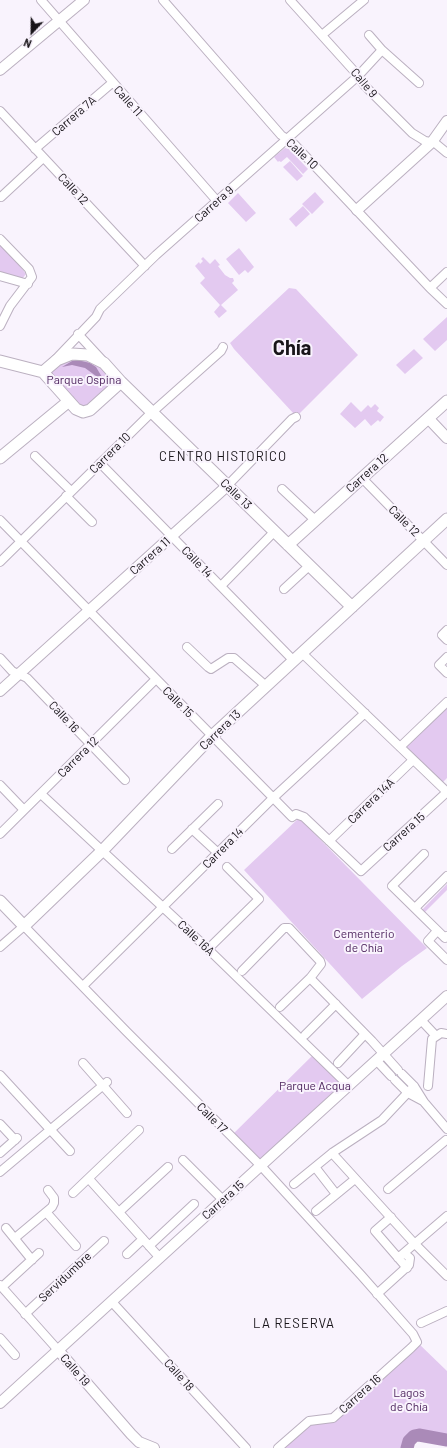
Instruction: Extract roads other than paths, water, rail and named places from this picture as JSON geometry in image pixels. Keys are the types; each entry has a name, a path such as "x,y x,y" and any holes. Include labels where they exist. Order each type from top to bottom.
{"main road":[{"name":"Calle 13","path":"43,372 62,357 77,354 93,357 104,363 121,382 352,607"},
{"path":"0,362 43,372 76,409 83,412 90,410 121,382"},
{"path":"0,458 69,401"},
{"name":"Carrera 12","path":"288,545 447,401"},
{"name":"Carrera 13","path":"24,926 102,851 212,736 447,519"},
{"name":"Calle 17","path":"0,901 24,926"}],"street":[{"name":"Calle 11","path":"41,0 112,83 217,201"},
{"path":"0,70 84,0"},
{"name":"Calle 10","path":"163,0 281,135 294,144 430,288 447,304"},
{"name":"Calle 9","path":"290,0 358,76 364,86 412,133 425,141 438,145 447,153"},
{"path":"322,35 364,0"},
{"path":"368,35 382,50 419,83"},
{"name":"Carrera 9","path":"53,363 78,334 96,317 100,309 145,266 186,227 358,76 382,50"},
{"name":"Carrera 7A","path":"36,149 112,83"},
{"name":"Calle 12","path":"0,111 145,266"},
{"path":"357,210 432,142 447,121"},
{"path":"1,197 43,158"},
{"path":"0,240 29,269 32,277 10,306 0,326"},
{"path":"430,288 447,272"},
{"path":"0,276 28,284"},
{"name":"Calle 13","path":"78,334 104,363"},
{"name":"Carrera 10","path":"0,562 152,412 221,351 223,347"},
{"name":"Carrera 11","path":"0,691 227,486 292,419 296,417"},
{"path":"428,418 447,438"},
{"path":"35,456 92,522"},
{"name":"Calle 14","path":"100,463 294,661"},
{"name":"Calle 12","path":"362,478 447,564"},
{"path":"282,489 315,520"},
{"name":"Calle 15","path":"0,520 292,817 296,814 304,817 361,871"},
{"path":"221,586 274,532"},
{"path":"284,589 309,566"},
{"path":"187,647 208,667 211,668 228,658 234,658 266,686"},
{"path":"302,653 447,792"},
{"name":"Calle 16","path":"0,658 12,671 27,678 124,780"},
{"path":"447,658 439,665 447,673"},
{"name":"Carrera 12","path":"0,834 156,679"},
{"path":"400,747 447,702"},
{"name":"Carrera 14","path":"83,986 273,798 365,713"},
{"name":"Carrera 14A","path":"329,841 413,760"},
{"path":"0,785 24,810"},
{"name":"Carrera 15","path":"361,871 447,792"},
{"name":"Calle 16A","path":"41,794 164,907 348,1086"},
{"path":"172,848 218,804"},
{"path":"192,829 218,853"},
{"path":"424,854 392,886 437,931 445,938 447,936"},
{"path":"208,949 259,899 226,867"},
{"path":"415,908 447,876"},
{"name":"Carrera 13","path":"0,947 24,926"},
{"name":"Calle 17","path":"24,926 260,1166 413,1334 417,1342"},
{"path":"242,971 286,927 289,928 320,961 321,964 311,977 280,1007"},
{"path":"437,931 428,941 447,960"},
{"path":"311,977 312,980 365,1034 393,1078 408,1093 424,1102"},
{"name":"Carrera 15","path":"0,1403 447,996"},
{"path":"305,1035 336,1004"},
{"path":"421,1020 436,1036"},
{"path":"338,1063 365,1034"},
{"path":"428,1086 432,1039 441,1034 447,1034"},
{"path":"380,1057 400,1072 414,1086 424,1102 447,1129"},
{"path":"83,1063 105,1084 127,1113"},
{"path":"0,1075 70,1151"},
{"path":"0,1172 105,1084"},
{"path":"294,1184 332,1153 382,1120 414,1086"},
{"path":"0,1124 16,1139 0,1153"},
{"path":"73,1193 139,1130"},
{"path":"388,1189 447,1138"},
{"path":"332,1153 414,1243 447,1276"},
{"path":"183,1160 223,1200"},
{"path":"119,1212 168,1167"},
{"path":"315,1167 336,1194"},
{"path":"316,1210 355,1178"},
{"path":"89,1179 160,1258"},
{"path":"15,1238 46,1212 54,1203 54,1198 48,1190"},
{"path":"149,1246 194,1204"},
{"path":"46,1212 76,1246"},
{"path":"401,1255 447,1216"},
{"path":"377,1294 409,1265 410,1258 401,1255 375,1231 390,1217"},
{"path":"6,1228 32,1260"},
{"path":"127,1254 143,1239"},
{"name":"Servidumbre","path":"25,1314 104,1241"},
{"path":"1,1286 39,1253"},
{"name":"Calle 19","path":"1,1286 131,1434 139,1442 154,1448"},
{"name":"Calle 18","path":"112,1302 246,1448"},
{"path":"421,1323 447,1310"},
{"path":"0,1338 15,1355"},
{"name":"Carrera 16","path":"278,1448 309,1421 333,1418 417,1342"}],"waterway":[{"path":"407,1448 409,1441 414,1436 419,1435 447,1440"}],"district":[{"name":"Chía","path":"292,348"},
{"name":"CENTRO HISTORICO","path":"223,457"},
{"name":"LA RESERVA","path":"294,1324"}],"park label":[{"name":"Parque Ospina","path":"84,380"},
{"name":"Cementerio de Chía","path":"364,941"},
{"name":"Parque Acqua","path":"315,1086"},
{"name":"Lagos de Chía","path":"409,1400"}]}
